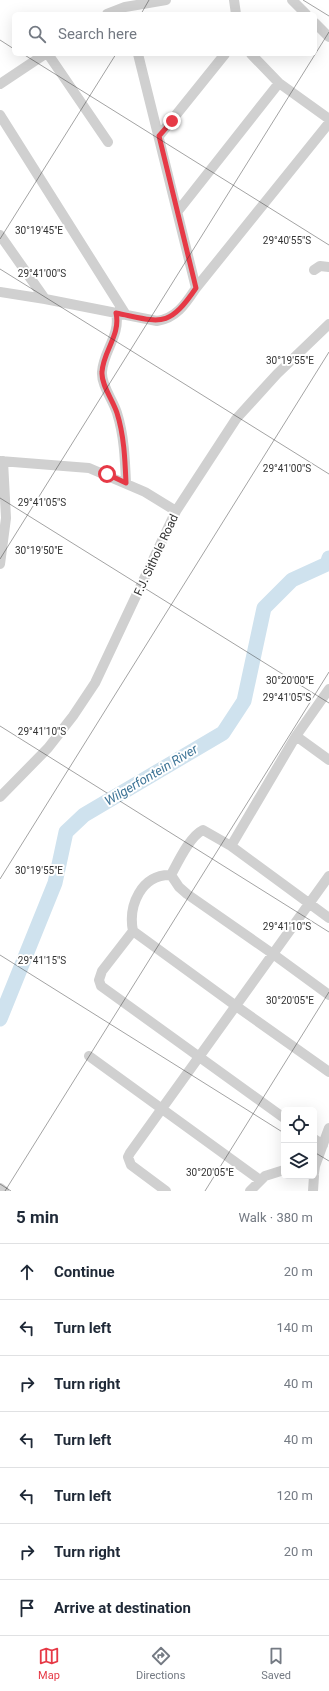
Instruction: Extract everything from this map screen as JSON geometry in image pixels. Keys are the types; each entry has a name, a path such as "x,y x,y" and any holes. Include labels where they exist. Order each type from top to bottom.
{"street":[{"path":"126,11 166,0"},
{"path":"234,0 236,12"},
{"path":"292,0 304,12"},
{"path":"317,25 329,37"},
{"path":"0,84 41,56"},
{"path":"49,56 108,142"},
{"path":"139,56 196,288"},
{"path":"159,136 223,56"},
{"path":"253,56 279,82 329,119"},
{"path":"178,211 279,82"},
{"path":"0,115 121,314 103,364 102,375 118,413 125,455 126,483"},
{"path":"0,292 45,299 157,321 165,320 171,317 184,306 196,288 329,123"},
{"path":"0,235 45,299"},
{"path":"314,270 320,266 329,267"},
{"name":"F.J. Sithole Road","path":"0,797 48,748 73,716 95,682 176,511 236,419 277,374 329,324"},
{"path":"0,564 6,518 1,461 89,468 145,492 176,511"},
{"path":"231,846 296,736 329,689"},
{"path":"296,736 329,760"},
{"path":"171,875 192,840 200,831 205,831 231,846 329,918"},
{"path":"171,875 158,876 142,888 132,910 131,919 133,931 329,1072"},
{"path":"171,875 179,887 187,894 329,995"},
{"path":"166,1191 131,1165 128,1157 132,1149 329,876"},
{"path":"133,931 102,971 99,977 100,984 281,1116"},
{"path":"89,1056 260,1180"},
{"path":"317,1162 329,1128"},
{"path":"317,1141 323,1145"},
{"path":"250,1191 260,1180 270,1173 281,1171"},
{"path":"313,1191 314,1179"},
{"path":"0,1188 4,1191"}],"waterway":[{"name":"Wilgerfontein River","path":"0,1019 55,883 66,832 84,815 223,733 244,701 264,608 292,580 327,564 329,558"}],"route":[{"path":"107,474 126,483 125,455 118,413 102,375 103,364 118,325 116,313 157,321 165,320 184,306 196,288 159,136 172,121"}]}
